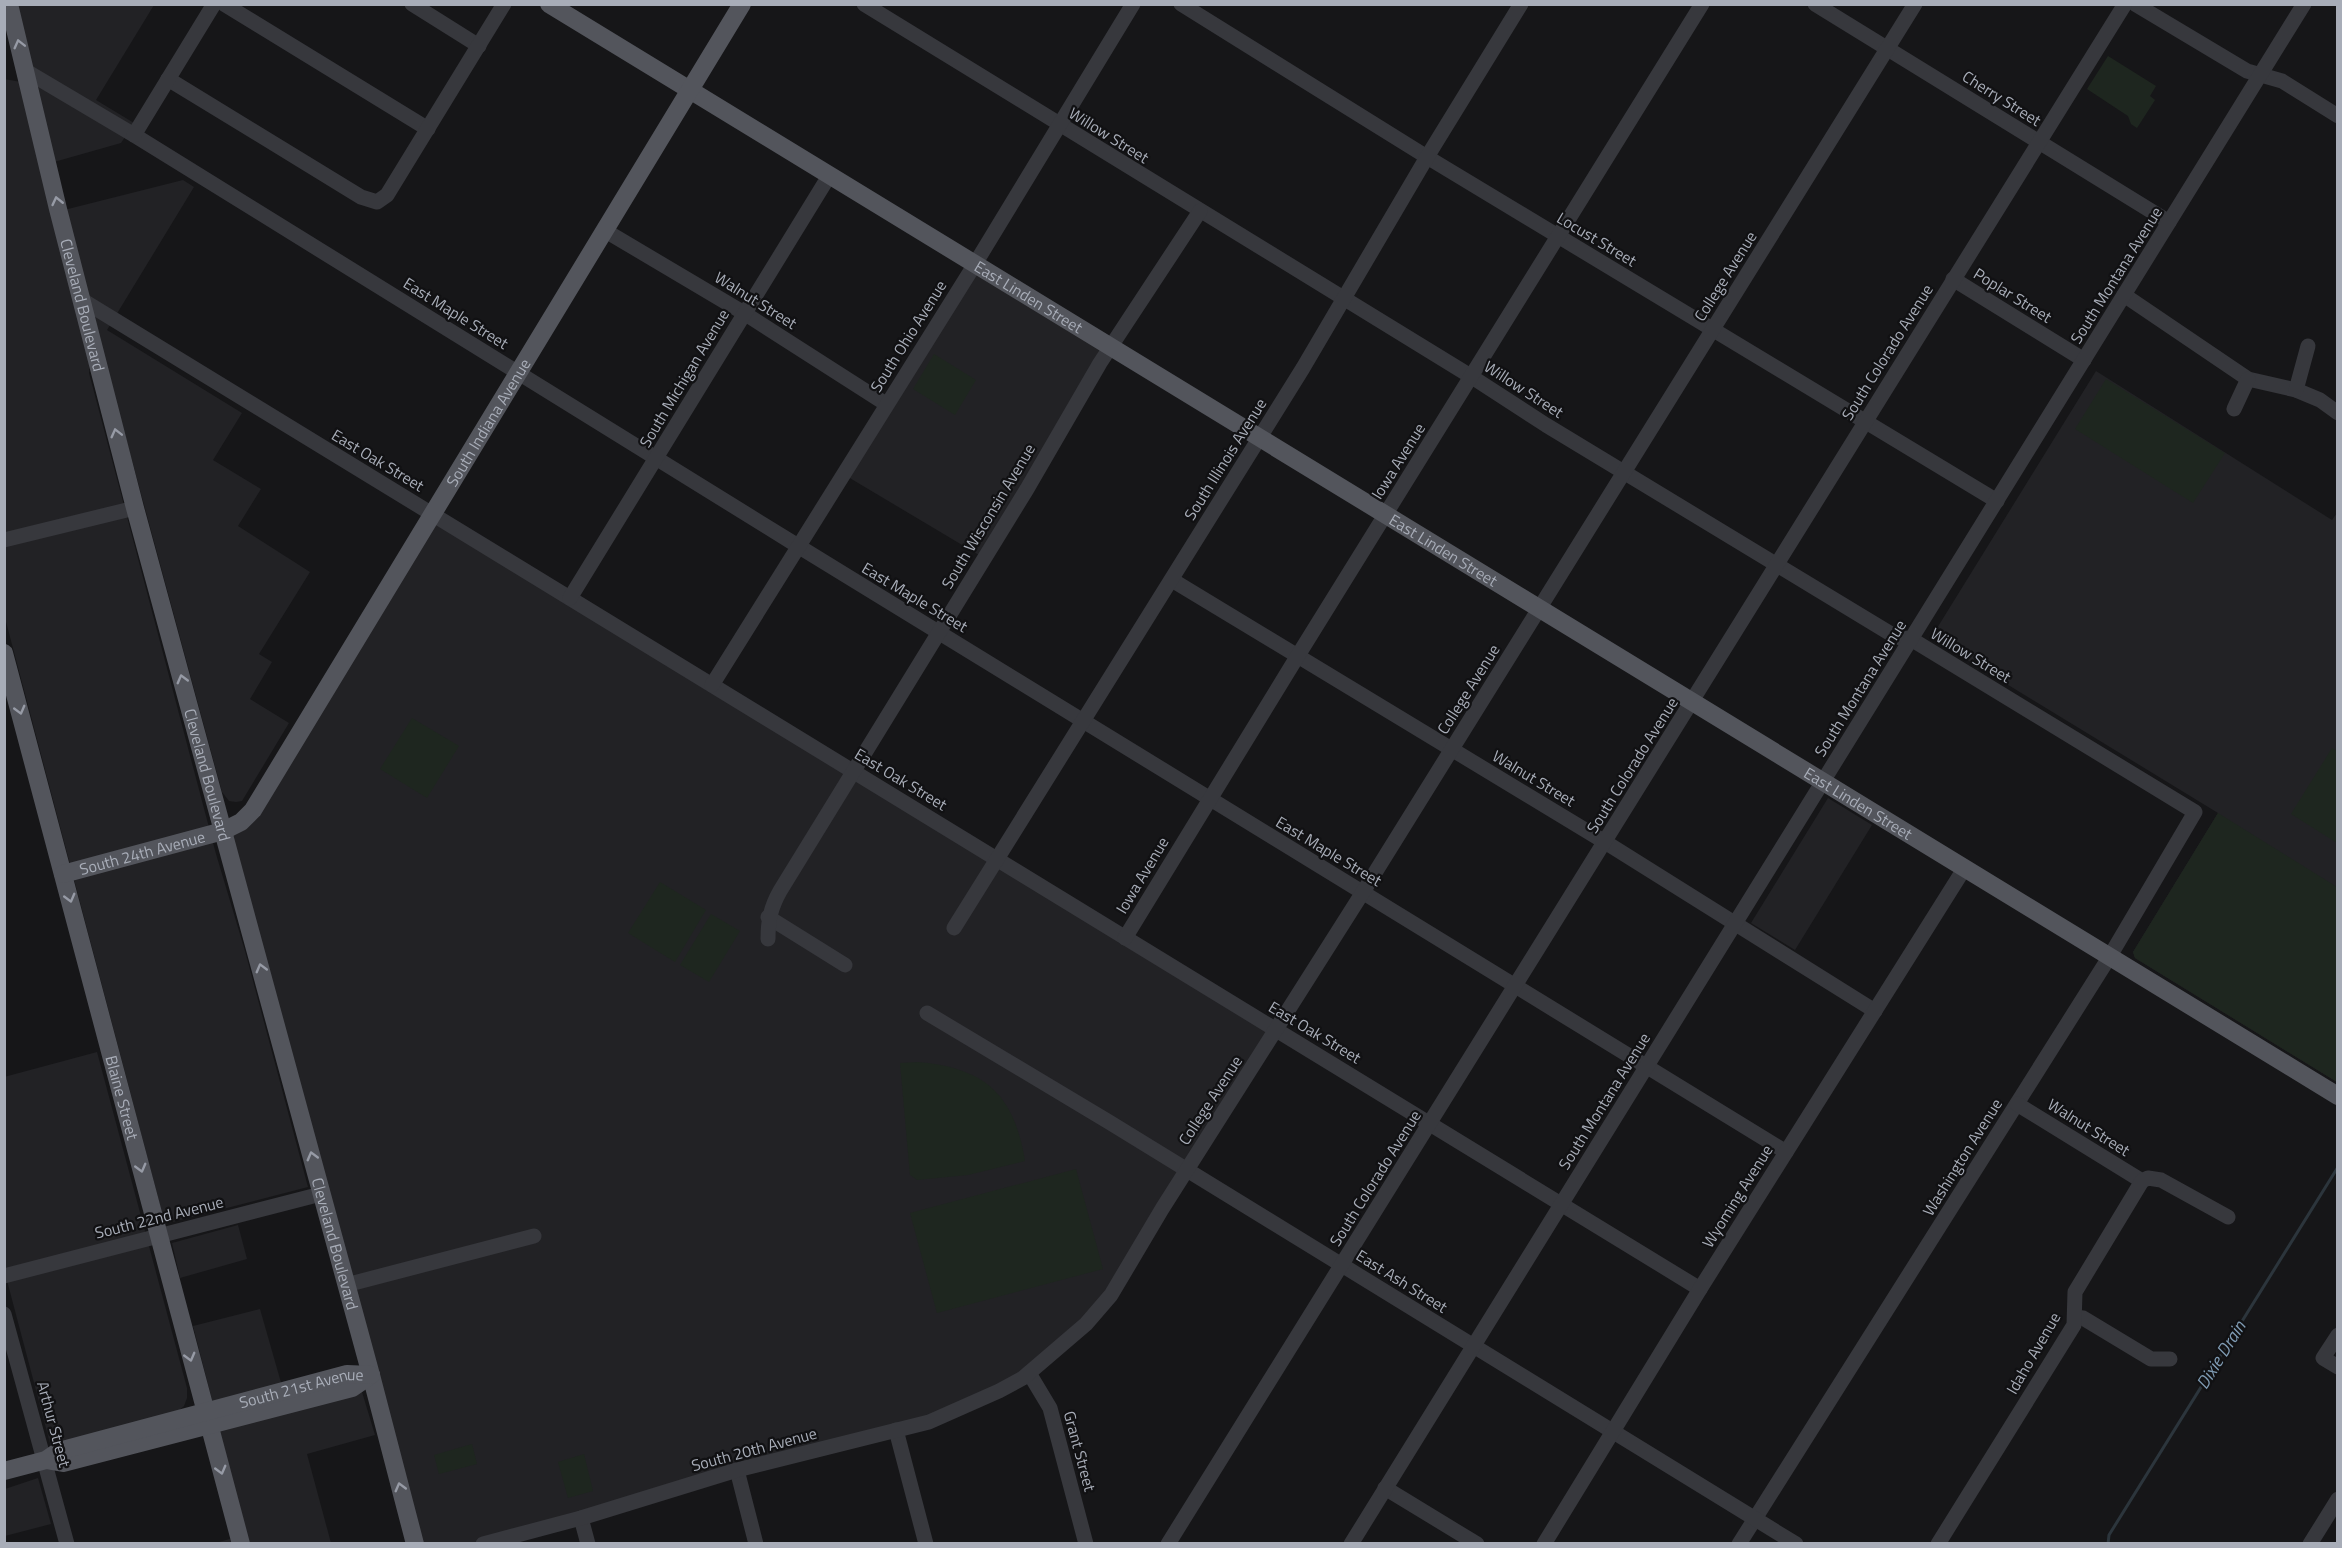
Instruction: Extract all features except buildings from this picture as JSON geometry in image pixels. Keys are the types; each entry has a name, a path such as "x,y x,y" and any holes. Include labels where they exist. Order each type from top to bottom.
{"main road":[{"name":"East Linden Street","path":"549,4 2337,1096"},
{"name":"South Indiana Avenue","path":"223,831 241,822 253,810 742,4"},
{"name":"Cleveland Boulevard","path":"9,11 135,508 415,1544"},
{"name":"Blaine Street","path":"4,653 241,1544"},
{"name":"South 24th Avenue","path":"63,874 223,831"},
{"name":"South 21st Avenue","path":"4,1471 46,1460 60,1451 208,1420 347,1374 371,1375"}],"street":[{"path":"134,135 214,4"},
{"path":"224,4 428,129"},
{"path":"412,4 479,46"},
{"path":"168,80 372,202 381,200 387,195 504,4"},
{"name":"Willow Street","path":"864,4 1472,377 1546,425 1896,637 1911,639 2168,796"},
{"name":"South Ohio Avenue","path":"712,685 975,264 1133,4"},
{"name":"Locust Street","path":"1181,4 1558,237 1997,501"},
{"name":"South Illinois Avenue","path":"954,928 1172,580 1521,4"},
{"name":"Iowa Avenue","path":"1125,938 1209,798 1702,4"},
{"name":"Cherry Street","path":"1815,4 2169,222"},
{"name":"College Avenue","path":"1029,1373 1086,1324 1111,1295 1915,4"},
{"name":"South Colorado Avenue","path":"1168,1544 2125,4"},
{"path":"2135,4 2247,71 2282,81 2337,116"},
{"name":"South Montana Avenue","path":"1351,1544 2304,4"},
{"name":"East Maple Street","path":"26,71 134,135 798,546 1786,1152"},
{"name":"South Michigan Avenue","path":"570,598 829,176"},
{"name":"South Wisconsin Avenue","path":"768,917 772,904 1027,489 1111,347 1200,211"},
{"name":"Walnut Street","path":"604,230 744,313 886,404"},
{"name":"Poplar Street","path":"1953,279 2084,360"},
{"path":"2124,295 2248,379 2296,390 2320,400 2337,413"},
{"name":"East Oak Street","path":"82,300 1700,1289"},
{"path":"2296,390 2307,346"},
{"path":"2234,408 2248,379"},
{"path":"4,540 135,508"},
{"name":"Walnut Street","path":"1172,580 1605,842 1875,1011"},
{"name":"Washington Avenue","path":"1739,1544 2110,956 2195,812 2168,796"},
{"name":"Wyoming Avenue","path":"1544,1544 1700,1289 1964,869"},
{"path":"768,917 768,939"},
{"path":"768,917 845,965"},
{"name":"East Ash Street","path":"927,1014 1187,1170 1796,1544"},
{"name":"Walnut Street","path":"2017,1104 2145,1180 2161,1180 2228,1217"},
{"name":"Idaho Avenue","path":"1938,1544 2074,1325 2075,1293 2145,1180"},
{"name":"South 22nd Avenue","path":"4,1276 321,1194"},
{"path":"346,1285 534,1236"},
{"name":"Arthur Street","path":"4,1314 46,1460 67,1544"},
{"path":"2075,1317 2083,1318 2151,1359 2170,1359"},
{"path":"2337,1335 2323,1358 2337,1367"},
{"name":"South 20th Avenue","path":"483,1544 581,1518 737,1470 929,1422 999,1391 1029,1373"},
{"name":"Grant Street","path":"1029,1373 1050,1408 1086,1544"},
{"path":"896,1430 926,1544"},
{"path":"737,1470 756,1544"},
{"path":"1385,1488 1477,1544"},
{"path":"2310,1544 2337,1499"},
{"path":"581,1518 588,1544"}],"shaded area":[{"path":"14,5 154,5 96,100 134,123 121,143 54,162"},
{"path":"2108,56 2156,86 2150,96 2155,100 2137,128 2131,124 2128,116 2087,89"},
{"path":"4,79 21,82 90,363 89,373 216,854 245,951 308,1187 165,1224 5,618"},
{"path":"183,180 194,187 107,330 242,413 213,460 261,489 238,526 310,572 259,654 272,662 250,699 289,723 242,801 236,802 229,801 222,792 64,210"},
{"path":"975,264 1111,347 984,558 843,474"},
{"path":"934,354 976,380 955,415 913,389"},
{"path":"2096,371 2332,520 2337,513 2337,1082 2135,958 2133,952 2218,813 1938,642 1934,633"},
{"path":"2106,379 2225,453 2193,503 2075,429"},
{"path":"434,515 1276,1030 1111,1295 1023,1378 929,1422 483,1543 415,1543 223,831 241,822"},
{"path":"412,718 459,746 427,798 380,769"},
{"path":"2332,748 2337,751 2337,843 2291,814"},
{"path":"1828,798 1872,825 1795,950 1751,923"},
{"path":"2218,813 2337,887 2337,1082 2135,958 2133,952"},
{"path":"660,882 706,910 675,962 628,933"},
{"path":"711,914 740,931 709,982 680,965"},
{"path":"97,1052 187,1388 187,1398 184,1406 177,1412 51,1447 5,1273 4,1077"},
{"path":"918,1062 961,1071 978,1078 992,1089 1004,1102 1013,1118 1025,1161 968,1175 917,1180 910,1175 900,1063"},
{"path":"1076,1169 1103,1269 937,1313 910,1213"},
{"path":"238,1225 247,1259 180,1278 172,1243"},
{"path":"260,1309 282,1386 213,1404 193,1326"},
{"path":"362,1392 375,1435 307,1454 331,1543 212,1544 247,1534 219,1429"},
{"path":"472,1444 477,1464 439,1474 434,1455"},
{"path":"584,1454 593,1491 568,1498 558,1462"},
{"path":"38,1478 51,1524 5,1536 5,1489"}],"waterway":[{"name":"Dixie Drain","path":"2108,1544 2109,1535 2338,1167"}]}
